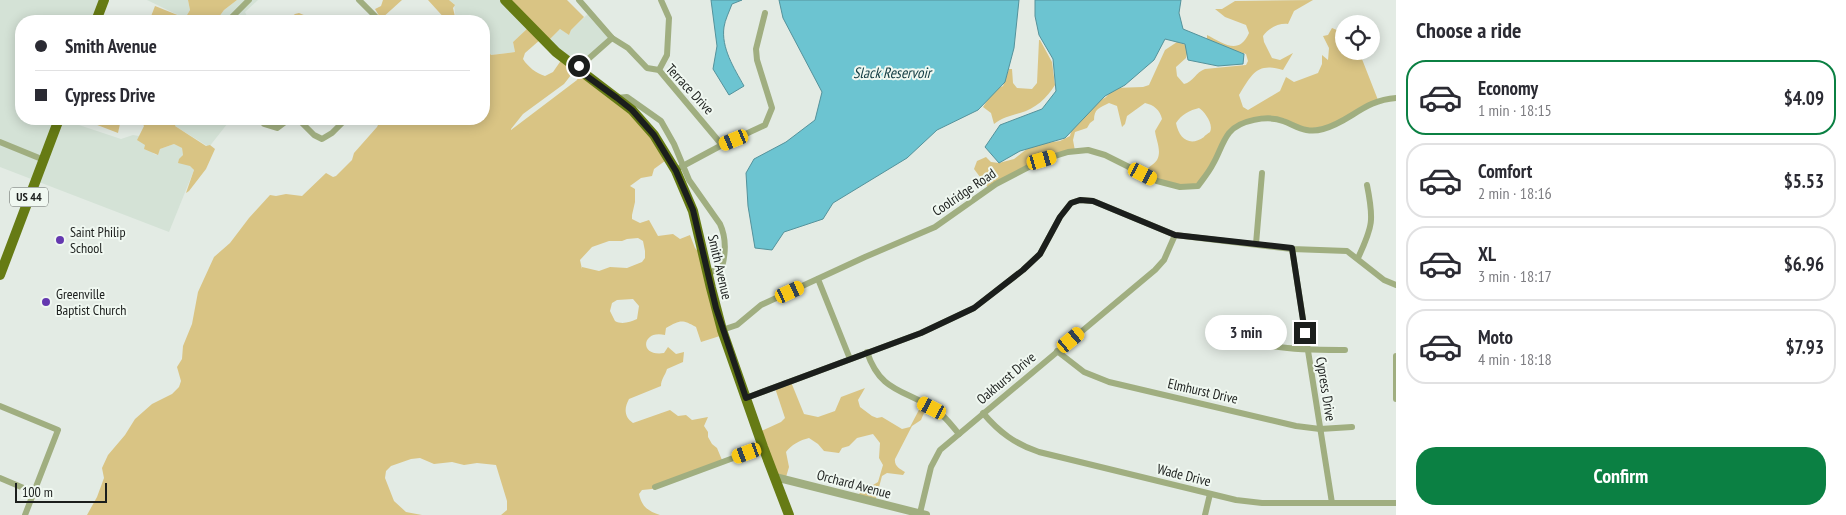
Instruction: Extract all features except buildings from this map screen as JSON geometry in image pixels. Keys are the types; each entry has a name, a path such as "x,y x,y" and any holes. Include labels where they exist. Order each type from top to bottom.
{"main road":[{"path":"98,15 104,0"},
{"name":"Smith Avenue","path":"505,0 556,52 632,110 679,168 693,210 722,330 789,515"},
{"name":"US 44","path":"0,275 57,125"}],"street":[{"path":"234,15 249,0"},
{"path":"358,0 374,15"},
{"name":"Terrace Drive","path":"579,0 612,38 628,48 647,68 659,70 722,145"},
{"path":"659,70 667,55 669,18 661,0"},
{"path":"679,168 765,125 772,108 757,60 756,50 765,13"},
{"path":"577,69 612,38"},
{"path":"617,98 627,97 661,121 674,144 679,168 712,212 723,232 725,247 722,267 707,274"},
{"name":"Coolridge Road","path":"722,330 736,325 761,305 935,227 996,184 1042,160 1068,152 1088,150 1105,155 1157,181 1180,187 1198,186 1213,165 1230,131 1245,123 1263,118 1282,120 1299,129 1321,130 1337,124 1374,102 1396,98"},
{"path":"267,125 277,128 281,125"},
{"path":"304,125 314,135 322,139 340,125"},
{"path":"0,142 44,160"},
{"path":"1256,244 1262,173"},
{"path":"1358,258 1372,224 1368,185"},
{"path":"746,398 921,333 974,308 1023,270 1040,254 1060,217 1071,203 1080,200 1093,201 1175,235 1292,248 1348,251 1384,280 1396,285"},
{"name":"Oakhurst Drive","path":"923,514 933,461 940,450 1160,265 1175,235"},
{"name":"Cypress Drive","path":"1292,248 1332,503"},
{"path":"818,279 850,359"},
{"path":"1216,322 1229,332 1271,345 1307,350 1345,350"},
{"path":"867,352 874,370 883,382 938,411 959,434"},
{"name":"Elmhurst Drive","path":"1057,352 1084,372 1110,382 1296,426 1320,429 1352,427"},
{"path":"1396,356 1396,399"},
{"path":"0,406 58,430 24,515"},
{"name":"Wade Drive","path":"983,413 1005,436 1026,448 1210,494 1262,503 1396,503"},
{"path":"655,487 763,447"},
{"name":"Orchard Avenue","path":"775,477 923,514"},
{"path":"0,478 34,492"},
{"path":"1205,515 1210,494"}],"shaded area":[{"path":"0,0 103,0 99,15 15,15 15,125 79,125 121,139 133,135 139,136 157,155 160,149 174,144 182,148 182,157 194,170 169,232 0,167"},
{"path":"147,0 188,0 190,10 187,15 178,15"},
{"path":"188,0 237,0 220,15 187,15 190,10"},
{"path":"237,0 258,0 245,12 246,15 220,15"},
{"path":"383,0 402,0 385,15 379,15 375,9 381,6"},
{"path":"428,0 449,0 455,5 453,8 455,15 442,15"},
{"path":"449,0 504,0 529,27 513,42 515,52 491,55 490,15 455,15 454,4"},
{"path":"504,0 567,0 584,17 571,30 569,35 560,29 546,43 541,39 525,53 523,59 527,65 545,76 553,72 562,59 575,70 564,84 523,114 511,130 577,80 580,74 617,98 669,158 654,169 652,176 641,178 630,186 635,189 632,219 640,223 649,220 658,236 673,234 680,239 690,235 695,248 703,257 723,335 701,342 696,327 681,322 666,328 665,335 657,334 651,336 646,343 650,351 664,353 668,347 676,354 684,352 683,362 667,369 661,386 629,399 626,412 628,418 633,423 670,410 678,416 686,415 692,420 708,417 704,426 708,432 708,437 717,448 722,460 652,489 642,490 639,494 644,505 649,510 660,515 501,515 507,510 507,501 496,465 477,463 464,465 452,462 434,464 420,458 391,466 386,471 385,478 394,501 406,512 422,515 87,515 97,497 104,478 102,468 108,455 125,435 135,419 152,404 172,394 179,387 181,381 177,367 182,359 183,346 192,324 198,292 214,257 230,243 249,218 270,195 302,196 326,173 333,177 336,176 352,160 354,153 378,125 490,125 490,54 515,52 513,42 529,27","holes":["638,238 643,241 645,258 642,262 627,268 610,267 599,271 582,267 582,269 580,260 592,247 609,241","633,299 639,306 637,319 629,322 615,321 610,311 612,303 617,300"]},
{"path":"1313,0 1294,11 1288,24 1274,27 1263,36 1272,58 1280,60 1293,53 1283,70 1274,68 1261,69 1248,81 1239,95 1243,107 1248,110 1280,91 1286,77 1294,82 1318,73 1322,64 1322,55 1328,60 1329,48 1323,36 1328,35 1332,28 1335,29 1335,60 1362,60 1378,100 1336,124 1303,130 1281,121 1262,118 1229,131 1198,186 1189,187 1143,175 1157,160 1159,149 1155,131 1162,119 1156,108 1145,103 1127,116 1122,127 1117,106 1109,103 1102,106 1096,111 1094,120 1087,128 1075,132 1073,140 1075,151 1061,154 989,189 974,169 977,161 986,157 991,162 999,163 1014,159 1032,145 1060,141 1070,136 1073,123 1091,106 1106,97 1114,88 1149,85 1165,50 1177,42 1186,45 1188,49 1186,58 1176,67 1177,76 1184,84 1205,69 1246,65 1248,61 1246,54 1207,42 1207,35 1230,46 1236,46 1245,40 1249,33 1246,25 1225,17 1215,9 1222,9 1235,1","holes":["1199,108 1206,115 1211,125 1210,132 1199,140 1194,141 1186,140 1182,137 1176,123 1180,118"]},
{"path":"155,6 178,15 152,15"},
{"path":"589,13 613,38 580,69 546,43 560,29 569,35 571,30"},
{"path":"1039,40 1052,62 1055,85 1036,106 994,124 991,113 983,107 994,90 1003,86 1009,69 1012,69 1013,83 1017,88 1032,89 1037,83"},
{"path":"97,125 120,125 118,133"},
{"path":"175,125 226,125 209,147"},
{"path":"175,125 206,146 210,145 215,149 206,169 186,193 194,170 190,166 178,163 183,155 182,148 174,144 160,149 158,155 144,149 145,145 137,140 144,126"},
{"path":"791,382 804,414 818,417 835,411 841,397 865,388 858,400 860,407 872,416 882,417 902,429 910,427 922,404 927,406 921,420 912,426 895,459 896,465 905,472 903,475 887,473 882,476 875,502 858,498 863,483 873,485 878,482 883,465 879,458 880,443 873,434 857,438 849,446 842,448 839,453 824,451 809,438 802,440 786,452 789,467 786,477 777,476 759,432 781,422 785,418 775,388"}],"water":[{"path":"711,0 742,0 732,4 724,27 726,50 744,86 729,95 713,69 717,46"},
{"name":"Slack Reservoir","path":"779,0 1019,0 1014,48 1005,82 978,110 937,130 907,158 833,203 823,219 784,232 772,250 755,248 748,206 746,173 754,159 786,142 815,120 822,92 783,18"},
{"path":"1035,0 1181,0 1179,13 1183,29 1244,54 1243,64 1218,66 1188,60 1185,44 1165,39 1154,60 1125,85 1105,96 1065,138 1020,151 999,163 985,147 1000,125 1042,109 1056,91 1053,59 1039,35 1035,16"}],"place":[{"name":"Saint Philip School","path":"60,240"},
{"name":"Greenville Baptist Church","path":"46,302"}],"route":[{"path":"579,66 577,69 632,110 654,135 684,186 693,210 722,330 746,398 921,333 974,308 1023,270 1040,254 1060,217 1071,203 1080,200 1093,201 1175,235 1292,248 1305,333"}]}
